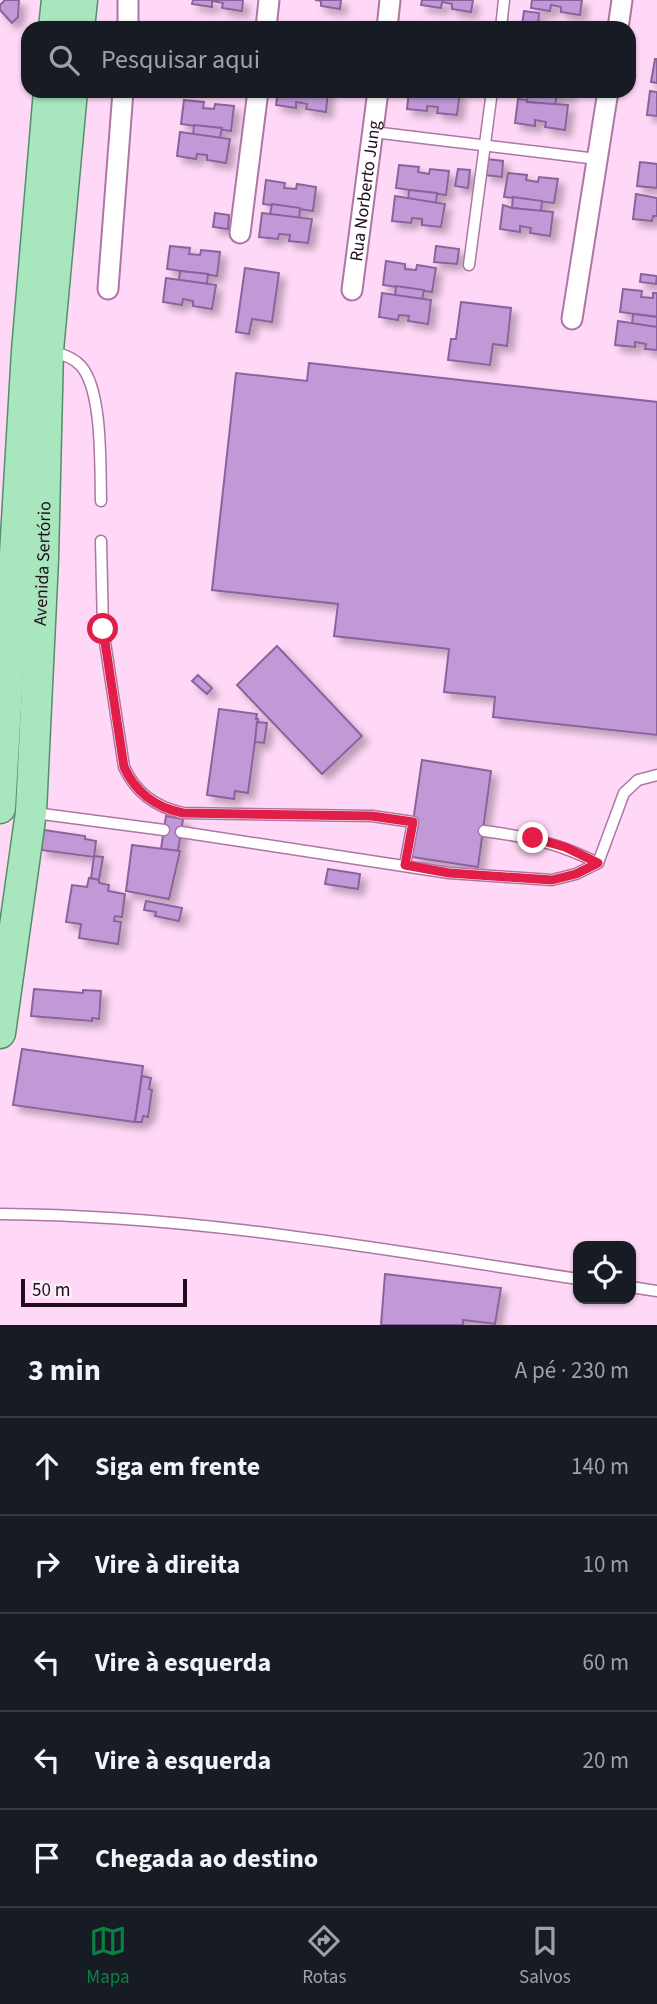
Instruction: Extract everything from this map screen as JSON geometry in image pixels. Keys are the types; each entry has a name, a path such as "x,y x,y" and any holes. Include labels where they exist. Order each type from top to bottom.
{"main road":[{"path":"55,21 57,0"},
{"path":"80,21 82,0"},
{"name":"Avenida Sertório","path":"0,1033 13,810 43,559 37,351 49,98"},
{"name":"Avenida Sertório","path":"37,351 71,98"}],"street":[{"path":"128,0 128,21"},
{"path":"267,21 269,0"},
{"path":"388,21 390,0"},
{"path":"619,21 622,0"},
{"path":"108,289 122,98"},
{"path":"240,233 257,98"},
{"name":"Rua Norberto Jung","path":"352,290 377,98"},
{"path":"572,319 607,98"}],"lane":[{"path":"501,21 504,0"},
{"path":"469,265 491,98"},
{"path":"373,132 597,159"},
{"path":"37,351 63,355 81,367 92,389 97,416 102,501"},
{"path":"101,541 103,629 124,767 132,784 149,800 167,810 183,813 372,816 413,822 405,865"},
{"path":"181,832 449,873 552,880 576,874 598,863 624,793 638,780 657,775"},
{"path":"13,810 164,830"},
{"path":"484,831 533,838 598,863"},
{"path":"0,1213 141,1221 286,1235 573,1278"},
{"path":"636,1288 657,1291"}],"building":[{"path":"5,0 19,0 18,17 12,23 0,10 0,5"},
{"path":"193,0 243,0 242,11 222,8 223,3 212,1 212,7 192,4"},
{"path":"315,0 341,0 340,9 321,6 321,1"},
{"path":"422,0 473,0 471,12 452,9 452,4 442,2 441,8 421,5"},
{"path":"532,0 582,0 580,15 561,12 561,7 551,5 550,11 531,8"},
{"path":"524,11 539,13 538,21 523,21"},
{"path":"657,59 657,83 651,82"},
{"path":"650,91 657,92 657,116 647,115"},
{"path":"277,98 327,98 326,112 306,109 307,104 296,102 296,108 276,105"},
{"path":"408,98 459,98 457,115 437,113 438,107 427,106 427,111 407,109"},
{"path":"527,98 556,98 555,105 527,102"},
{"path":"518,99 568,105 565,130 545,127 546,122 535,120 535,126 515,123"},
{"path":"184,100 204,102 203,108 214,109 215,104 234,106 231,131 181,124"},
{"path":"194,125 222,128 220,138 193,135"},
{"path":"180,132 230,139 226,163 207,160 207,155 197,154 196,159 177,156"},
{"path":"487,159 503,161 502,177 485,175"},
{"path":"640,162 657,164 657,188 637,186"},
{"path":"399,165 419,167 418,172 429,174 430,169 449,171 446,195 396,188"},
{"path":"458,169 470,170 468,188 455,186"},
{"path":"508,173 527,175 526,180 538,182 539,177 558,179 554,203 504,197"},
{"path":"266,180 285,183 284,188 296,189 297,184 316,187 313,211 263,204"},
{"path":"409,190 437,193 436,203 408,200"},
{"path":"636,194 657,198 657,216 653,216 652,221 633,219"},
{"path":"395,196 445,204 441,227 422,225 422,219 412,218 411,223 392,221"},
{"path":"513,197 542,201 541,212 512,208"},
{"path":"272,204 300,208 299,219 270,215"},
{"path":"503,205 553,212 550,236 530,233 531,228 520,226 520,232 500,229"},
{"path":"215,213 229,215 228,229 213,227"},
{"path":"262,213 312,219 308,243 289,241 290,235 279,234 278,239 259,237"},
{"path":"170,246 190,248 189,254 200,255 201,250 220,252 217,276 167,269"},
{"path":"436,246 459,249 457,264 434,262"},
{"path":"386,261 405,264 405,269 416,270 417,265 436,268 432,292 383,285"},
{"path":"245,268 279,273 272,322 252,319 249,334 236,332"},
{"path":"180,271 208,274 207,284 179,280"},
{"path":"641,274 657,276 656,284 640,282"},
{"path":"166,278 216,285 212,309 193,306 193,301 183,299 182,305 163,302"},
{"path":"396,286 424,290 422,300 395,296"},
{"path":"623,289 642,291 641,297 653,298 653,293 657,293 657,317 620,312"},
{"path":"382,293 431,300 428,324 408,321 409,316 399,315 398,320 379,317"},
{"path":"461,302 511,308 507,346 493,344 490,365 448,360 451,339 456,339"},
{"path":"633,314 657,317 657,327 632,324"},
{"path":"618,321 657,327 657,350 645,349 646,344 635,342 635,347 615,345"},
{"path":"309,363 657,402 657,735 493,717 495,697 444,692 449,649 334,636 338,604 212,590 236,373 307,381"},
{"path":"277,646 362,736 322,774 237,685"},
{"path":"198,675 212,688 207,694 192,681"},
{"path":"219,709 257,714 258,719 248,793 235,791 234,799 207,795"},
{"path":"257,722 267,723 264,743 255,742"},
{"path":"422,760 491,771 478,867 412,857 413,822"},
{"path":"166,816 183,819 178,851 161,849"},
{"path":"44,830 85,836 85,839 96,841 94,857 41,850"},
{"path":"132,845 180,851 169,899 126,891"},
{"path":"94,856 103,857 99,880 91,878"},
{"path":"328,869 360,874 358,889 325,884"},
{"path":"89,878 109,885 108,891 125,894 122,917 115,916 114,921 121,922 118,944 79,938 81,924 66,922 72,885 87,887"},
{"path":"146,901 182,908 179,921 155,916 156,912 144,910"},
{"path":"34,989 83,993 83,990 101,991 99,1019 92,1018 92,1021 31,1016"},
{"path":"22,1049 143,1066 135,1122 13,1105"},
{"path":"142,1076 151,1078 148,1117 143,1116 142,1122 135,1122"},
{"path":"385,1274 501,1288 495,1324 463,1320 463,1325 381,1325"}],"route":[{"path":"103,629 124,767 132,784 149,800 167,810 183,813 372,816 413,822 405,865 449,873 552,880 576,874 598,863 565,847 533,838"}]}
